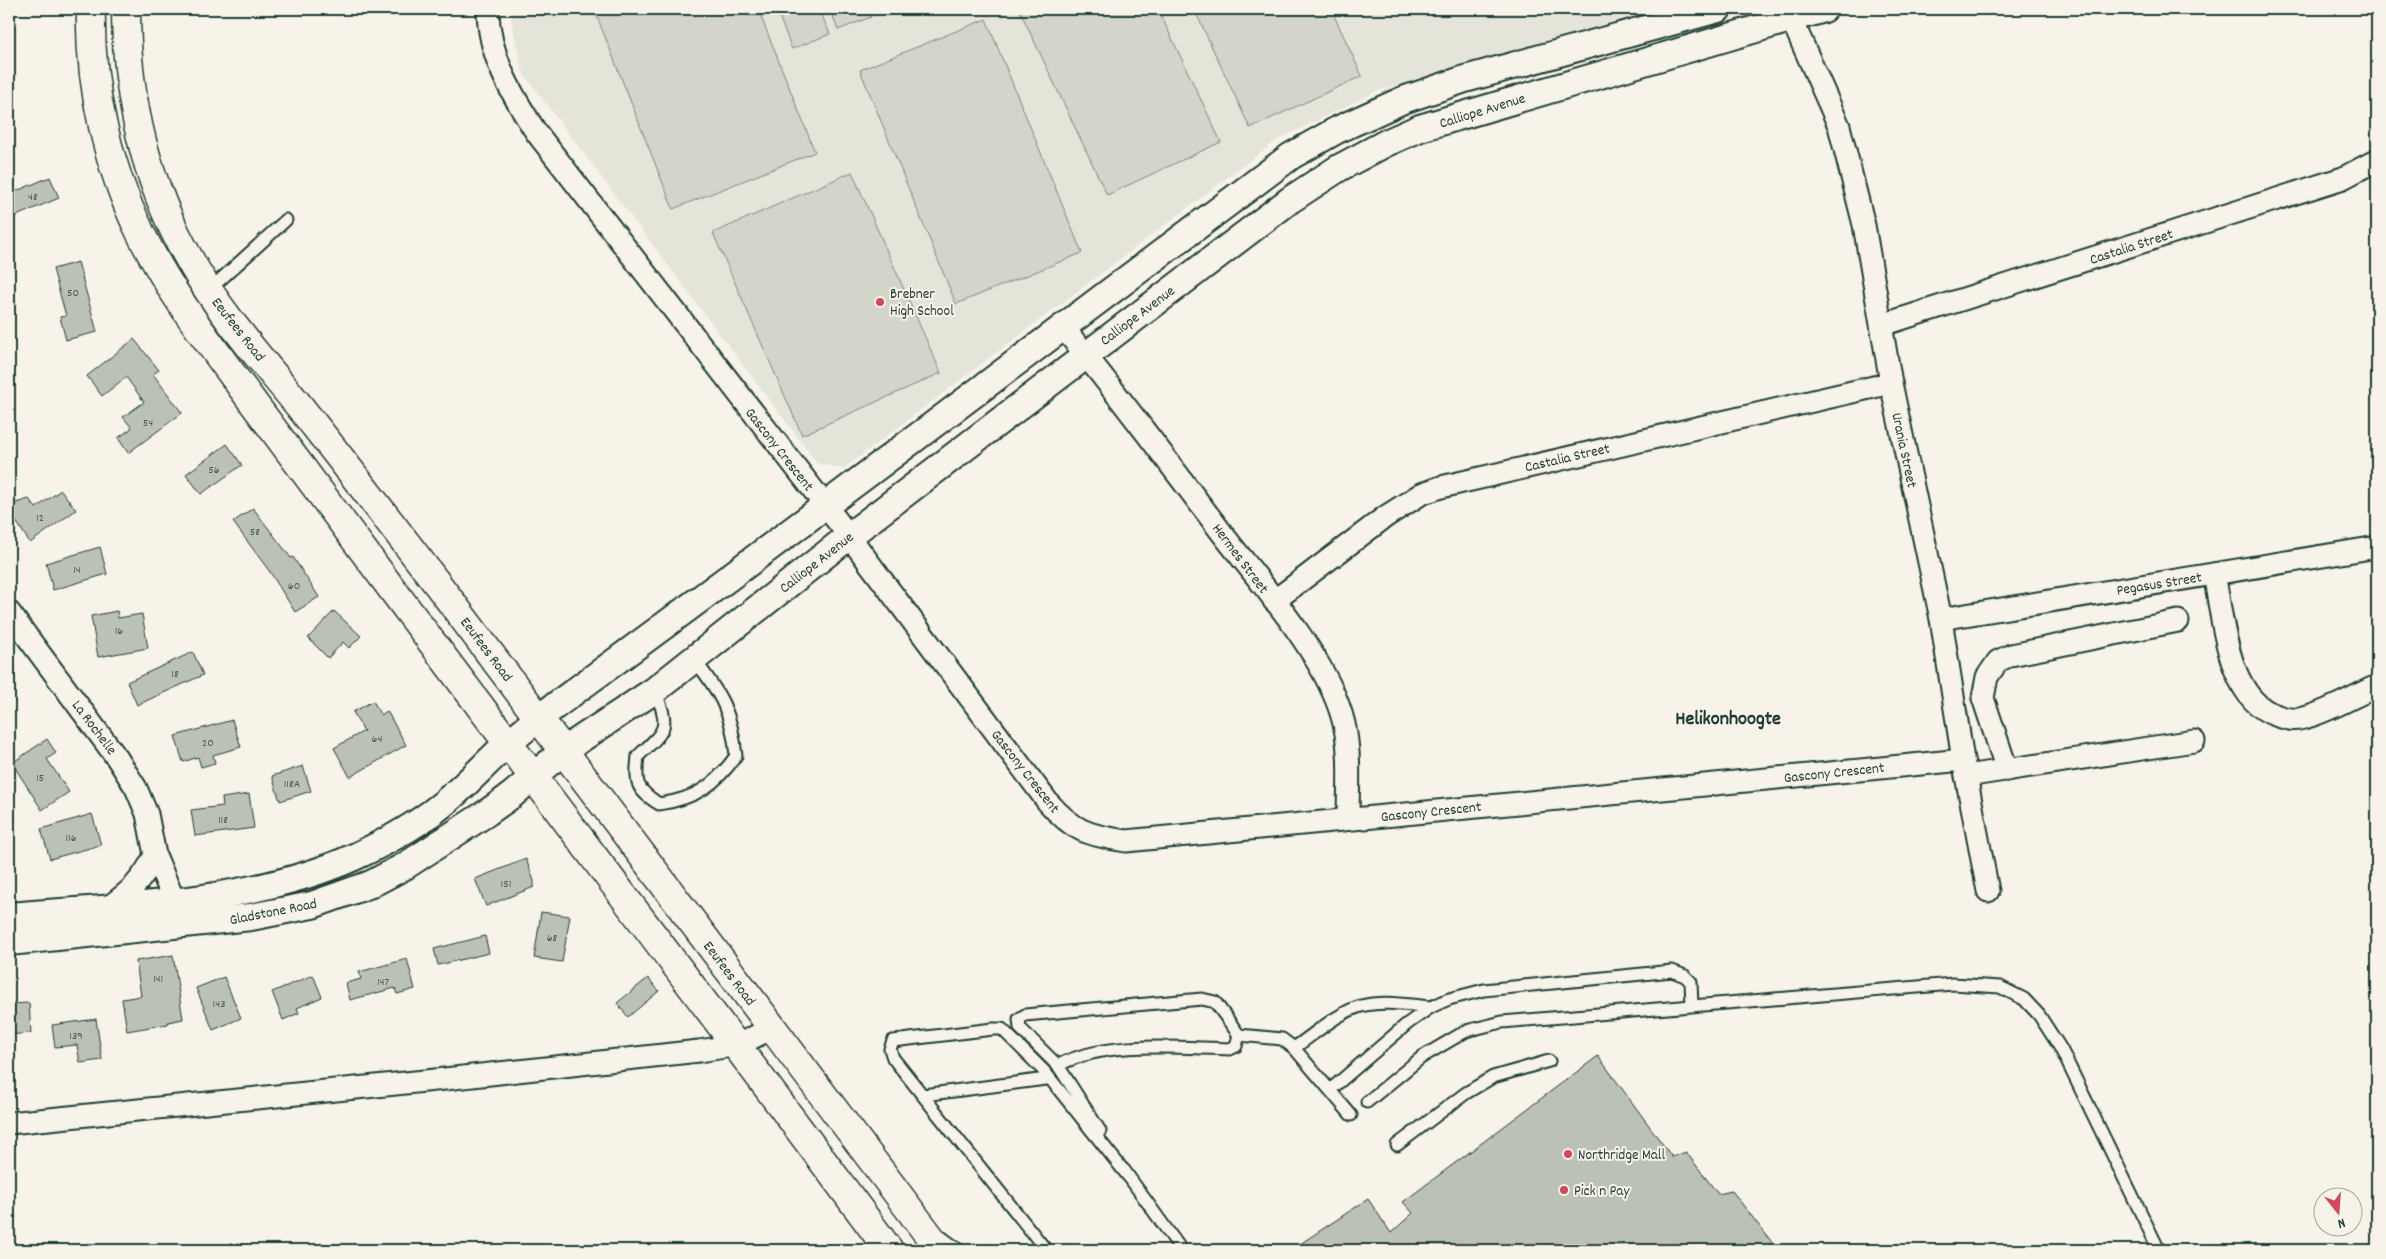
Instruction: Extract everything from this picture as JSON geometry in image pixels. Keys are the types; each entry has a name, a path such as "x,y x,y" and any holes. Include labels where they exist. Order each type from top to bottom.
{"main road":[{"name":"Eeufees Road","path":"91,9 92,50 107,147 124,195 142,234 164,275 195,324 507,744 738,1045 889,1250"},
{"name":"Eeufees Road","path":"126,9 131,89 138,128 152,176 169,219 191,263 209,290 539,717 940,1250"},
{"path":"261,413 287,391"}],"street":[{"name":"Gascony Crescent","path":"488,9 488,25 493,48 503,75 536,132 849,536 1047,801 1064,820 1076,829 1126,841 1348,819 1965,768 2007,770 2194,741"},
{"path":"507,744 539,717 825,507 1062,326 1291,156 1338,130 1403,100 1465,80 1718,9"},
{"name":"Calliope Avenue","path":"532,777 564,750 655,690 849,536 1085,354 1290,200 1339,168 1386,143 1420,128 1789,14 1824,9"},
{"name":"Urania Street","path":"1789,14 1839,126 1864,225 1891,383 1941,619 1965,768 1988,891"},
{"name":"Castalia Street","path":"1882,325 2343,178 2377,160"},
{"name":"Hermes Street","path":"1062,326 1274,600 1317,661 1331,685 1342,715 1348,767 1348,819"},
{"name":"Castalia Street","path":"1274,600 1397,509 1421,494 1441,487 1891,383"},
{"name":"Pegasus Street","path":"1941,619 2377,547"},
{"path":"2214,574 2232,662 2240,683 2255,702 2269,714 2290,720 2304,718 2377,686"},
{"name":"La Rochelle","path":"9,612 117,758 136,788 147,814 155,855 175,913"},
{"path":"2007,770 1983,698 1987,677 1998,661 2011,654 2178,621"},
{"name":"Gladstone Road","path":"175,913 258,887 308,874 351,858 417,823 449,799 507,744"},
{"name":"Gladstone Road","path":"9,942 108,920 175,913 251,918 312,905 371,884 452,837 512,795 532,777"},
{"path":"108,920 145,875 155,855"},
{"name":"Gladstone Road","path":"9,916 108,920"},
{"path":"9,1123 445,1079 738,1045 772,1028"}],"lane":[{"path":"209,290 286,220"},
{"path":"655,690 665,715 663,732 638,756 636,776 642,793 659,804 680,801 709,787 725,772 736,756 727,709 712,683 694,659"},
{"path":"1330,1090 1407,1024 1431,1007 1449,999 1484,990 1672,971 1685,976 1691,982 1692,1005"},
{"path":"1367,1102 1422,1057 1466,1031 1502,1022 1953,984 2000,987 2024,999 2039,1016 2061,1049 2160,1250"},
{"path":"1128,1176 1059,1067 1020,1028 1019,1020 1025,1015 1202,999 1214,1002 1239,1035 1282,1039 1294,1048 1351,1115"},
{"path":"1294,1048 1344,1014 1360,1006 1390,1003 1431,1007"},
{"path":"1046,1250 893,1058 890,1049 893,1040 993,1028 1002,1030 1044,1071 1128,1176 1180,1248"},
{"path":"1059,1067 1064,1062 1084,1056 1138,1048 1230,1049 1236,1046 1239,1035"},
{"path":"1397,1145 1466,1093 1493,1077 1548,1061"},
{"path":"923,1095 1046,1079 1047,1076"},
{"path":"915,1217 959,1250"}],"shaded area":[{"name":"Brebner High School","path":"513,9 1656,9 1377,91 1277,140 843,469 817,463 523,73 511,19"},
{"path":"594,9 758,9 815,152 673,209"},
{"path":"776,9 819,9 830,34 792,49"},
{"path":"830,9 868,9 871,17 838,30"},
{"path":"1019,9 1158,9 1221,142 1107,195"},
{"path":"1194,9 1331,9 1362,76 1250,128"},
{"path":"986,19 1082,253 956,304 860,70"},
{"path":"852,172 941,373 802,435 713,233"}],"building":[{"path":"50,177 59,198 9,219 9,194"},
{"path":"78,262 97,332 66,340 60,317 66,316 53,269"},
{"path":"134,339 159,370 153,374 182,413 128,453 118,438 132,428 123,417 144,402 126,377 102,396 87,376"},
{"path":"227,444 242,465 201,494 186,474"},
{"path":"61,490 76,510 30,543 9,510 9,505 29,499 36,508"},
{"path":"253,508 291,558 293,557 319,597 295,612 270,572 233,522"},
{"path":"100,547 107,574 53,590 46,563"},
{"path":"117,611 118,618 142,614 148,648 98,657 91,616"},
{"path":"334,611 361,636 349,648 343,642 328,658 308,638"},
{"path":"193,652 203,675 137,705 127,682"},
{"path":"373,701 381,715 387,711 406,745 350,777 334,748 364,731 353,712"},
{"path":"232,720 241,747 213,755 215,763 201,767 198,757 183,762 175,736"},
{"path":"47,739 56,753 47,759 69,792 42,810 12,763"},
{"path":"303,766 311,791 280,801 272,776"},
{"path":"249,794 254,828 195,836 191,810 223,806 222,798"},
{"path":"92,814 101,845 50,859 41,829"},
{"path":"526,859 534,881 534,887 486,906 475,879"},
{"path":"541,912 570,916 562,962 534,958"},
{"path":"485,936 489,953 438,965 434,949"},
{"path":"173,955 183,1019 168,1022 168,1024 127,1031 122,999 141,996 136,961"},
{"path":"407,959 415,989 397,994 395,988 350,1000 346,983 361,979 359,972"},
{"path":"313,975 322,997 297,1008 299,1013 283,1020 272,992"},
{"path":"224,977 241,1018 213,1030 196,988"},
{"path":"648,978 659,991 628,1017 617,1003"},
{"path":"29,1003 31,1033 9,1035 9,1004"},
{"path":"96,1019 102,1060 80,1063 77,1045 55,1047 52,1025"},
{"name":"Northridge Mall","path":"1598,1056 1672,1157 1686,1152 1718,1194 1732,1191 1778,1250 1291,1250 1368,1199 1391,1233 1413,1213 1403,1202"}],"place":[{"name":"Brebner High School","path":"880,302"},
{"name":"Northridge Mall","path":"1568,1154"},
{"name":"Pick n Pay","path":"1564,1190"}],"district":[{"name":"Helikonhoogte","path":"1728,717"}]}
